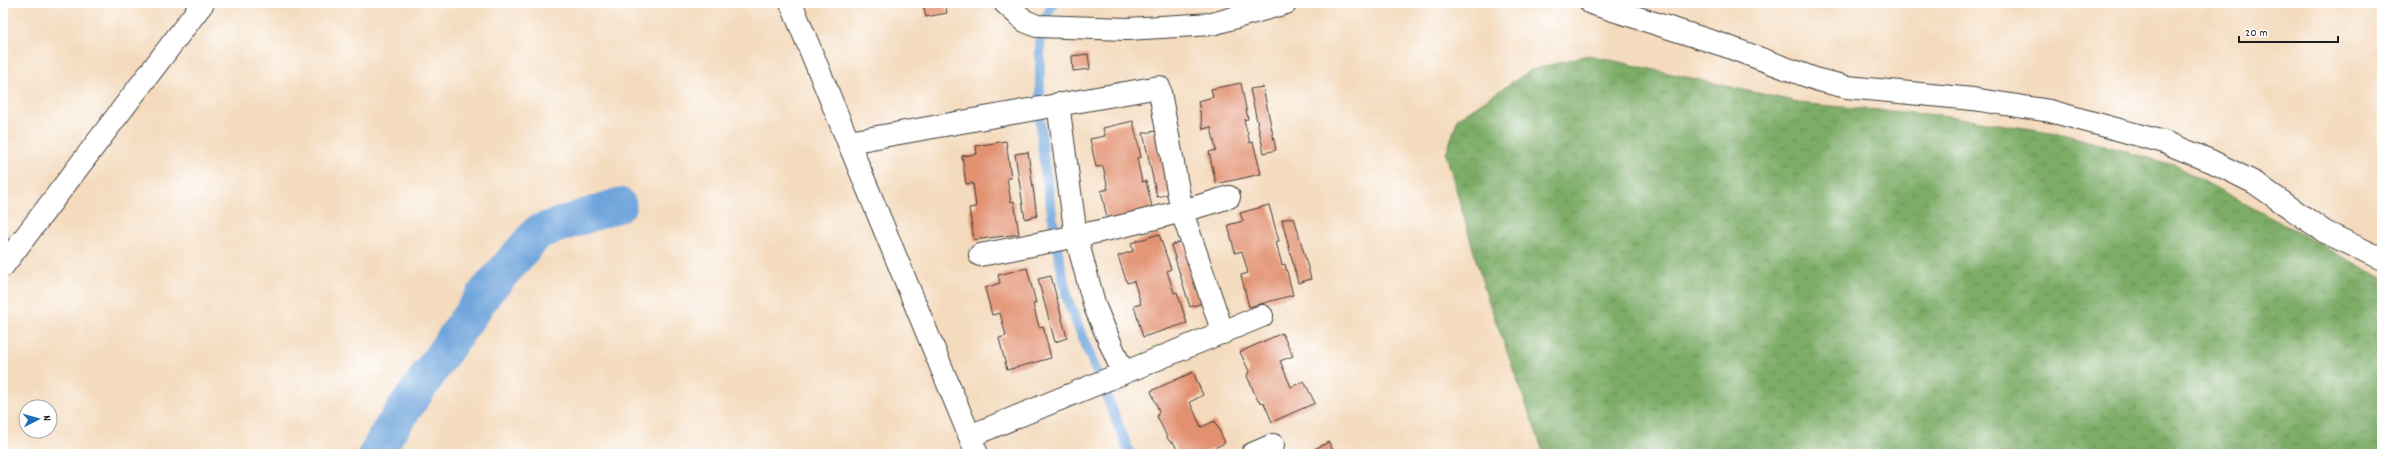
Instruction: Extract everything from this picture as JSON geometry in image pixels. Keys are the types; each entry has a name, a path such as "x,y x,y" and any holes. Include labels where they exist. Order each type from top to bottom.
{"street":[{"path":"3,266 202,3"},
{"path":"791,3 973,445 1108,379 1262,316"},
{"path":"1005,3 1025,21 1044,27 1127,29 1212,24 1286,3"},
{"path":"1591,3 1723,45 1818,80 1847,88 1973,99 2050,111 2164,142 2211,161 2255,183 2325,232 2382,259"},
{"path":"849,142 1159,87 1182,212 1223,333"},
{"path":"1047,106 1062,239 1095,307 1108,379"},
{"path":"980,255 1062,239 1182,212 1229,197"},
{"path":"1252,454 1273,445"}],"green space":[{"path":"1588,55 1807,104 1949,116 2063,134 2174,165 2382,278 2382,454 1544,454 1485,291 1446,154 1458,118 1531,70"}],"building":[{"path":"923,3 945,3 947,13 926,17"},
{"path":"1088,54 1090,69 1073,71 1072,56"},
{"path":"1241,83 1248,119 1244,120 1250,143 1253,142 1261,174 1216,184 1209,152 1216,150 1211,127 1203,129 1198,101 1213,97 1211,89"},
{"path":"1263,87 1276,150 1264,153 1250,89"},
{"path":"1133,121 1141,157 1137,158 1142,182 1146,181 1153,212 1108,222 1101,191 1108,189 1103,166 1096,167 1090,139 1105,136 1103,128"},
{"path":"1156,131 1170,194 1157,197 1143,133"},
{"path":"1006,141 1011,178 1007,178 1011,202 1014,201 1019,234 974,240 969,208 976,207 973,183 966,184 962,156 977,154 976,146"},
{"path":"1028,152 1037,216 1025,219 1015,154"},
{"path":"1269,205 1279,241 1276,242 1282,265 1285,264 1293,295 1249,307 1241,275 1248,273 1242,251 1235,253 1228,225 1243,221 1240,213"},
{"path":"1294,217 1311,279 1298,283 1282,220"},
{"path":"1159,234 1171,269 1167,271 1174,293 1177,292 1187,323 1143,337 1134,306 1141,304 1134,281 1127,283 1118,256 1133,251 1131,243"},
{"path":"1183,241 1203,303 1190,307 1171,245"},
{"path":"1027,268 1036,303 1033,304 1039,327 1043,326 1051,358 1007,370 999,338 1006,336 1000,313 992,315 985,288 1000,283 998,275"},
{"path":"1051,276 1067,338 1055,342 1038,279"},
{"path":"1282,333 1293,356 1280,361 1291,387 1304,381 1315,403 1272,422 1264,403 1258,401 1247,376 1249,371 1240,352"},
{"path":"1193,372 1203,395 1190,402 1201,427 1215,421 1225,443 1201,454 1179,454 1174,443 1169,441 1157,416 1159,411 1151,391"},
{"path":"1329,442 1335,454 1304,454"}],"waterway":[{"path":"1054,3 1047,15 1040,39 1040,121 1044,163 1058,252 1068,301 1130,454"},
{"path":"376,454 387,434 485,293 538,232 619,205"}]}
